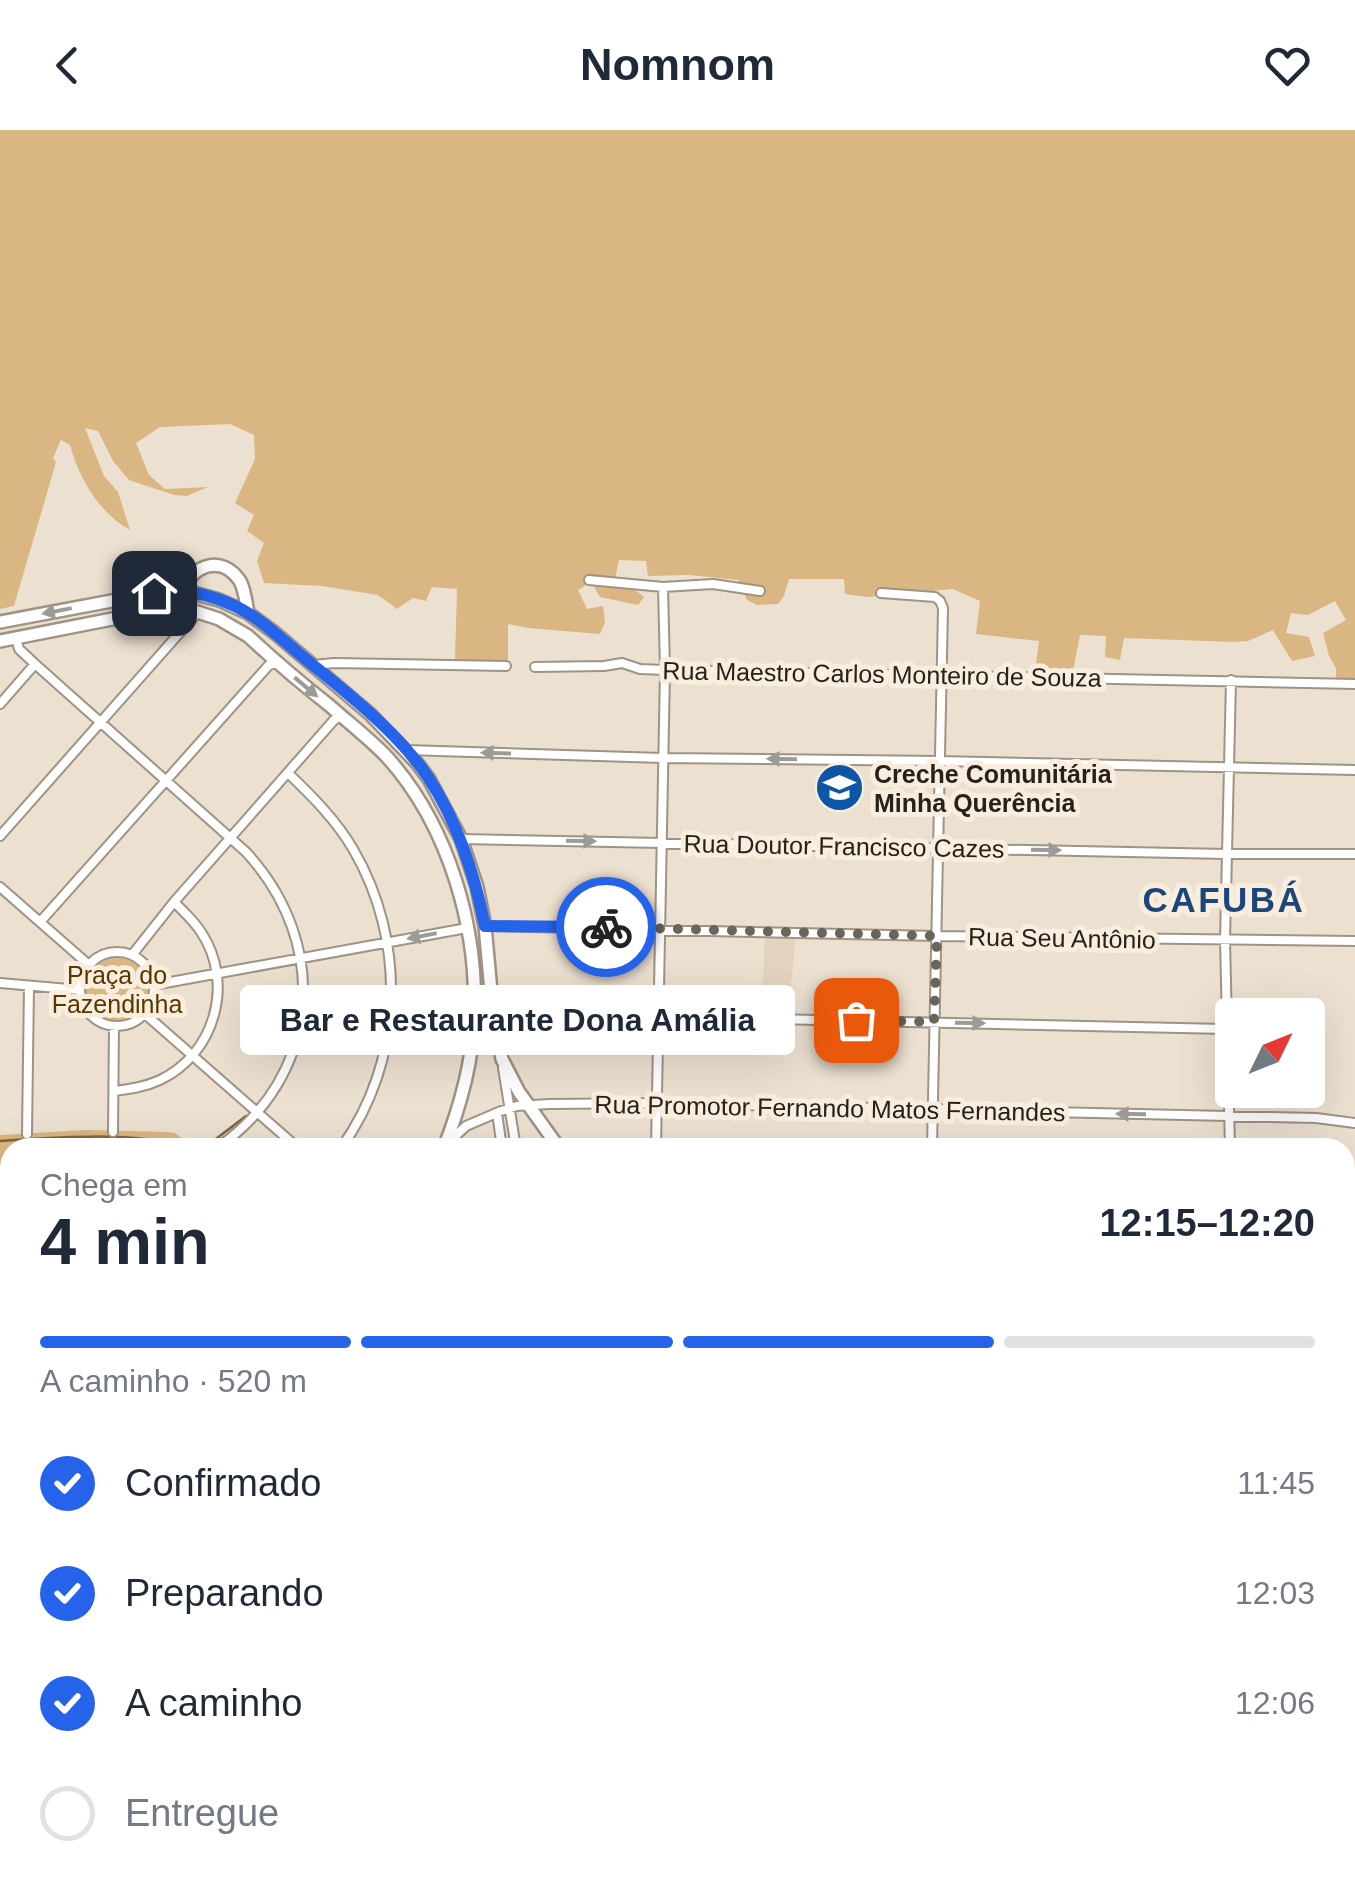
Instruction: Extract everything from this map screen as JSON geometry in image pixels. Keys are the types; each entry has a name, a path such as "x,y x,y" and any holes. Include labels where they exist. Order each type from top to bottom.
{"main road":[{"path":"182,590 198,569 212,565 227,569 240,582 248,613"},
{"path":"182,590 198,612"},
{"path":"0,622 182,590 248,613 370,714 407,750 429,779 461,839 485,926 493,1014 502,1059 552,1138"},
{"path":"0,640 158,610 188,609 238,629 385,755 412,788 430,819 452,868 467,928 474,1020 463,1091 447,1138"}],"street":[{"path":"590,580 664,587 713,584 760,591"},
{"path":"656,1138 664,587"},
{"path":"880,593 935,597 943,608 932,1138"},
{"path":"0,836 198,612"},
{"path":"16,638 19,649 35,664 232,838 260,866 281,899 302,960 304,992 298,1033 284,1074 258,1112 228,1138"},
{"path":"40,922 269,665 277,662"},
{"name":"Rua Maestro Carlos Monteiro de Souza","path":"535,667 622,663 640,670 1355,684"},
{"path":"0,704 35,664"},
{"path":"313,665 506,666"},
{"path":"1226,998 1231,680"},
{"path":"132,955 174,902 334,720 342,716"},
{"path":"407,750 1355,770"},
{"path":"288,773 334,821 353,848 380,909 388,943 392,1008 382,1062 362,1114 347,1138"},
{"name":"Rua Doutor Francisco Cazes","path":"461,839 1355,854"},
{"path":"0,888 89,965"},
{"path":"114,1091 162,1079 193,1055 208,1034 218,996 213,956 202,933 174,902"},
{"name":"Rua Seu Antônio","path":"485,926 1355,941"},
{"path":"154,985 467,928"},
{"path":"109,953 132,955 147,967 154,985 153,1001 134,1023 104,1024 90,1015 82,1001 83,976 89,965 109,953"},
{"path":"0,983 80,990"},
{"path":"27,1134 28,986"},
{"path":"145,1014 287,1138"},
{"path":"493,1014 1215,1029"},
{"path":"113,1132 114,1026"},
{"path":"502,1059 514,1138"},
{"name":"Rua Promotor Fernando Matos Fernandes","path":"452,1138 510,1108 656,1103 1316,1118 1355,1124"},
{"path":"1228,1108 1229,1138"},
{"path":"498,1113 501,1138"}],"shaded area":[{"path":"765,933 796,935 788,1014 762,1012"}],"green space":[{"path":"0,130 1355,130 1355,682 1336,683 1336,668 1323,633 1346,620 1335,601 1308,615 1291,613 1286,633 1309,637 1315,656 1292,661 1273,630 1248,641 1234,642 1124,638 1120,660 1105,657 1106,636 1080,635 1073,671 1035,672 1039,641 976,634 980,601 953,589 868,597 845,594 844,579 789,579 778,604 757,605 747,600 738,580 648,576 646,561 619,560 614,583 634,589 644,597 638,605 600,597 591,582 578,590 587,609 603,606 605,623 600,634 508,624 508,660 455,660 457,589 432,587 426,601 413,598 397,609 378,595 322,586 264,583 257,561 264,543 247,531 254,515 235,503 255,459 254,435 230,424 160,427 136,443 149,475 165,489 208,487 187,496 129,480 113,461 98,431 85,428 104,476 118,492 130,530 100,504 85,482 70,445 61,440 14,606 0,609"},
{"name":"Praça do Fazendinha","path":"117,958 140,967 149,990 140,1013 117,1022 94,1013 85,990 94,967"},
{"path":"87,1130 168,1132 181,1138 0,1138"}],"waterway":[{"path":"217,1138 246,1116"},
{"path":"49,1138 132,1138"}],"way so far":[{"path":"606,927 937,936 934,1022 856,1020"}],"place":[{"name":"Creche Comunitária Minha Querência","path":"839,788"},
{"name":"Bar e Restaurante Dona Amália","path":"856,1020"}],"district":[{"name":"CAFUBÁ","path":"1224,900"}],"route":[{"path":"154,593 182,590 248,613 313,665 407,750 429,779 461,839 485,926 606,927"}]}
